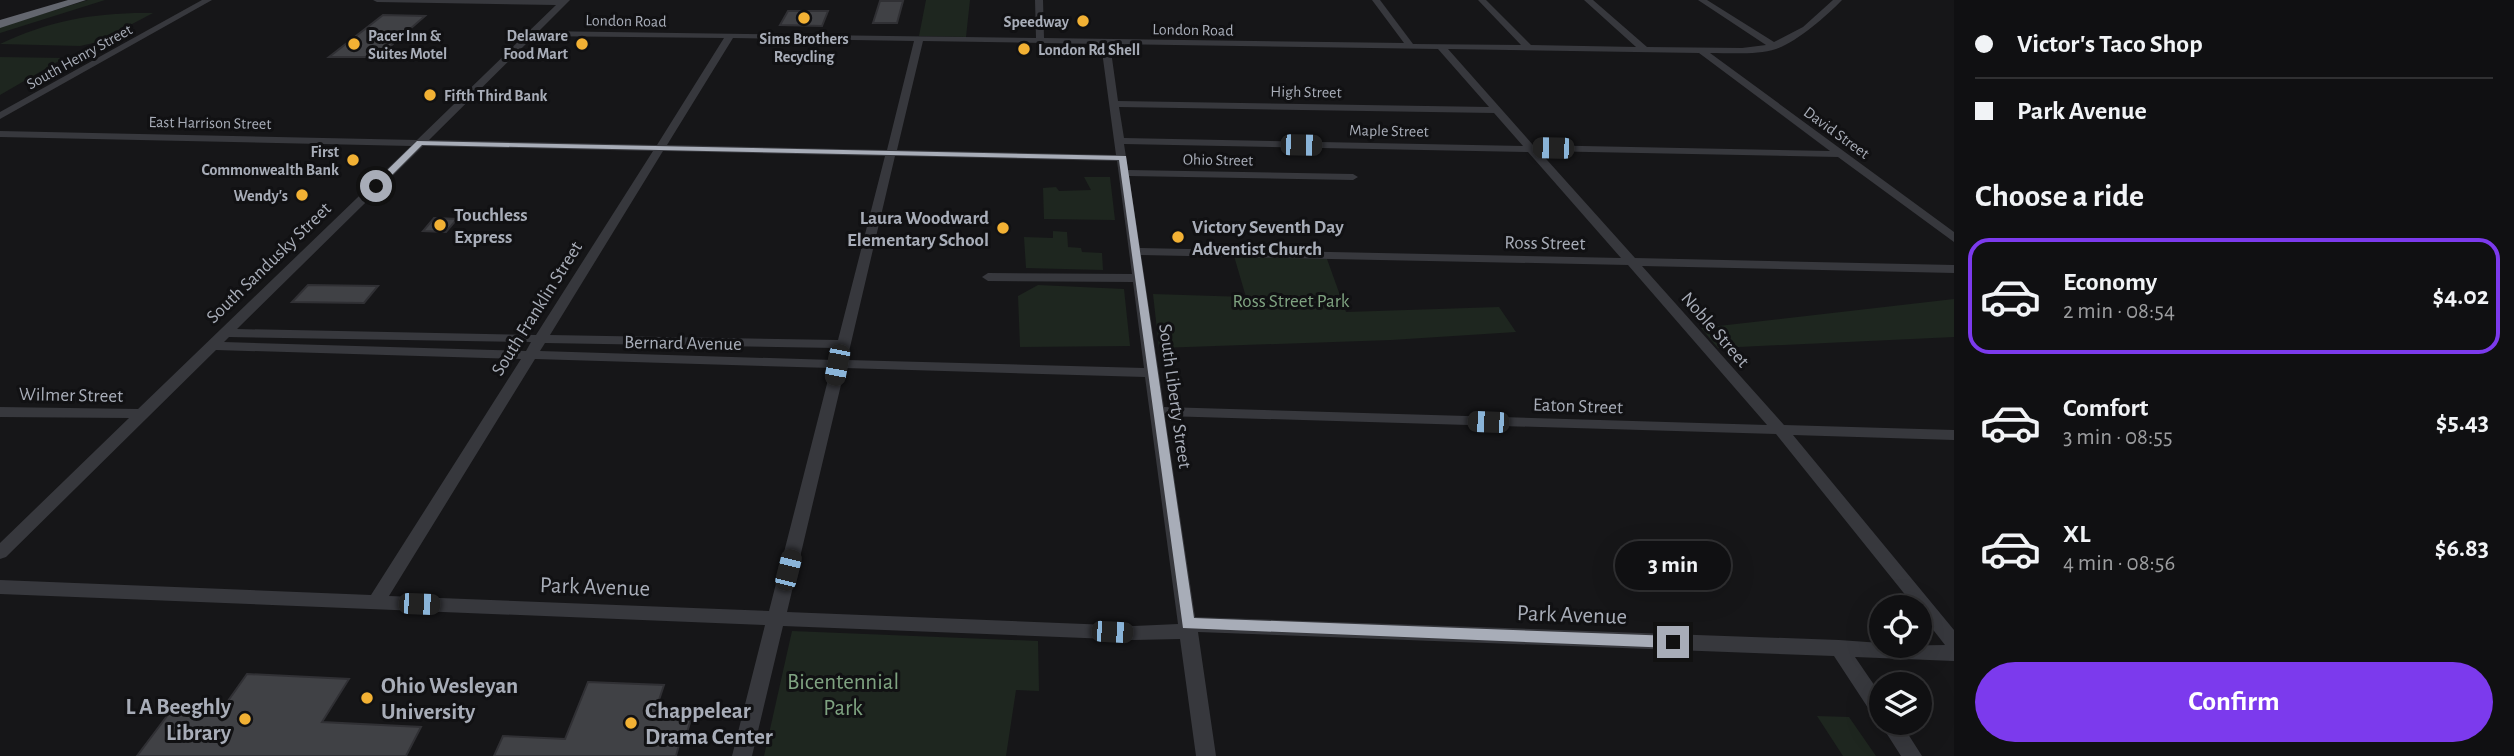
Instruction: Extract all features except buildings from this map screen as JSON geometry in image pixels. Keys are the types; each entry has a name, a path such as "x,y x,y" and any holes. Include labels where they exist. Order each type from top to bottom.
{"highway":[{"path":"0,15 49,0"},
{"path":"0,24 80,0"}],"street":[{"name":"South Henry Street","path":"0,116 208,0"},
{"path":"377,0 564,1"},
{"path":"1039,0 1040,41"},
{"path":"1376,0 1410,46"},
{"path":"1482,0 1529,48"},
{"path":"1588,0 1645,50"},
{"path":"1702,0 1775,47"},
{"name":"London Road","path":"532,33 1752,51 1790,41 1838,0"},
{"name":"South Sandusky Street","path":"0,553 564,1"},
{"name":"South Franklin Street","path":"376,602 730,36"},
{"path":"742,756 919,39"},
{"name":"South Liberty Street","path":"1105,42 1206,756"},
{"name":"Noble Street","path":"1441,47 1779,430 1954,643"},
{"name":"David Street","path":"1702,51 1954,238"},
{"name":"High Street","path":"1115,104 1497,110"},
{"name":"East Harrison Street","path":"0,134 659,149"},
{"name":"Maple Street","path":"1121,141 1840,154"},
{"name":"Ohio Street","path":"659,149 890,154 1353,177"},
{"name":"Ross Street","path":"1135,251 1954,269"},
{"path":"988,276 1140,278"},
{"name":"Bernard Avenue","path":"225,333 842,344"},
{"name":"Bernard Avenue","path":"212,346 1153,373"},
{"name":"Eaton Street","path":"1158,411 1954,435"},
{"name":"Wilmer Street","path":"0,412 142,414"},
{"name":"Park Avenue","path":"0,587 1134,633 1188,628 1954,653"},
{"path":"1839,648 1869,692"},
{"path":"1898,735 1912,756"}],"green space":[{"path":"88,0 105,0 0,33 0,27"},
{"path":"926,0 970,0 966,37 919,36"},
{"path":"153,13 98,42 80,46 0,44 37,29 75,19"},
{"path":"0,57 64,58 0,95"},
{"path":"1084,177 1110,177 1115,220 1044,219 1043,188 1056,187 1059,191 1091,190"},
{"path":"1053,231 1067,232 1068,247 1081,248 1082,252 1102,253 1103,270 1026,268 1024,237 1053,238"},
{"name":"Ross Street Park","path":"1234,256 1327,259 1346,312 1499,307 1516,332 1391,340 1159,348 1153,294 1246,297"},
{"path":"1038,285 1124,289 1130,346 1020,347 1018,296"},
{"path":"1954,299 1954,337 1718,348 1701,328"},
{"name":"Bicentennial Park","path":"792,631 1038,641 1039,691 1016,690 1006,756 764,756"},
{"path":"1817,716 1849,717 1876,756 1843,756"}],"place":[{"name":"Sims Brothers Recycling","path":"804,18"},
{"name":"Speedway","path":"1083,21"},
{"name":"Pacer Inn & Suites Motel","path":"354,44"},
{"name":"Delaware Food Mart","path":"582,44"},
{"name":"London Rd Shell","path":"1024,49"},
{"name":"Fifth Third Bank","path":"430,95"},
{"name":"First Commonwealth Bank","path":"353,160"},
{"name":"Wendy's","path":"302,195"},
{"name":"Touchless Express","path":"440,225"},
{"name":"Laura Woodward Elementary School","path":"1003,228"},
{"name":"Victory Seventh Day Adventist Church","path":"1178,237"},
{"name":"Ohio Wesleyan University","path":"367,698"},
{"name":"L A Beeghly Library","path":"245,719"},
{"name":"Chappelear Drama Center","path":"631,723"}],"route":[{"path":"376,186 420,143 1123,158 1188,624 1673,642"}]}
